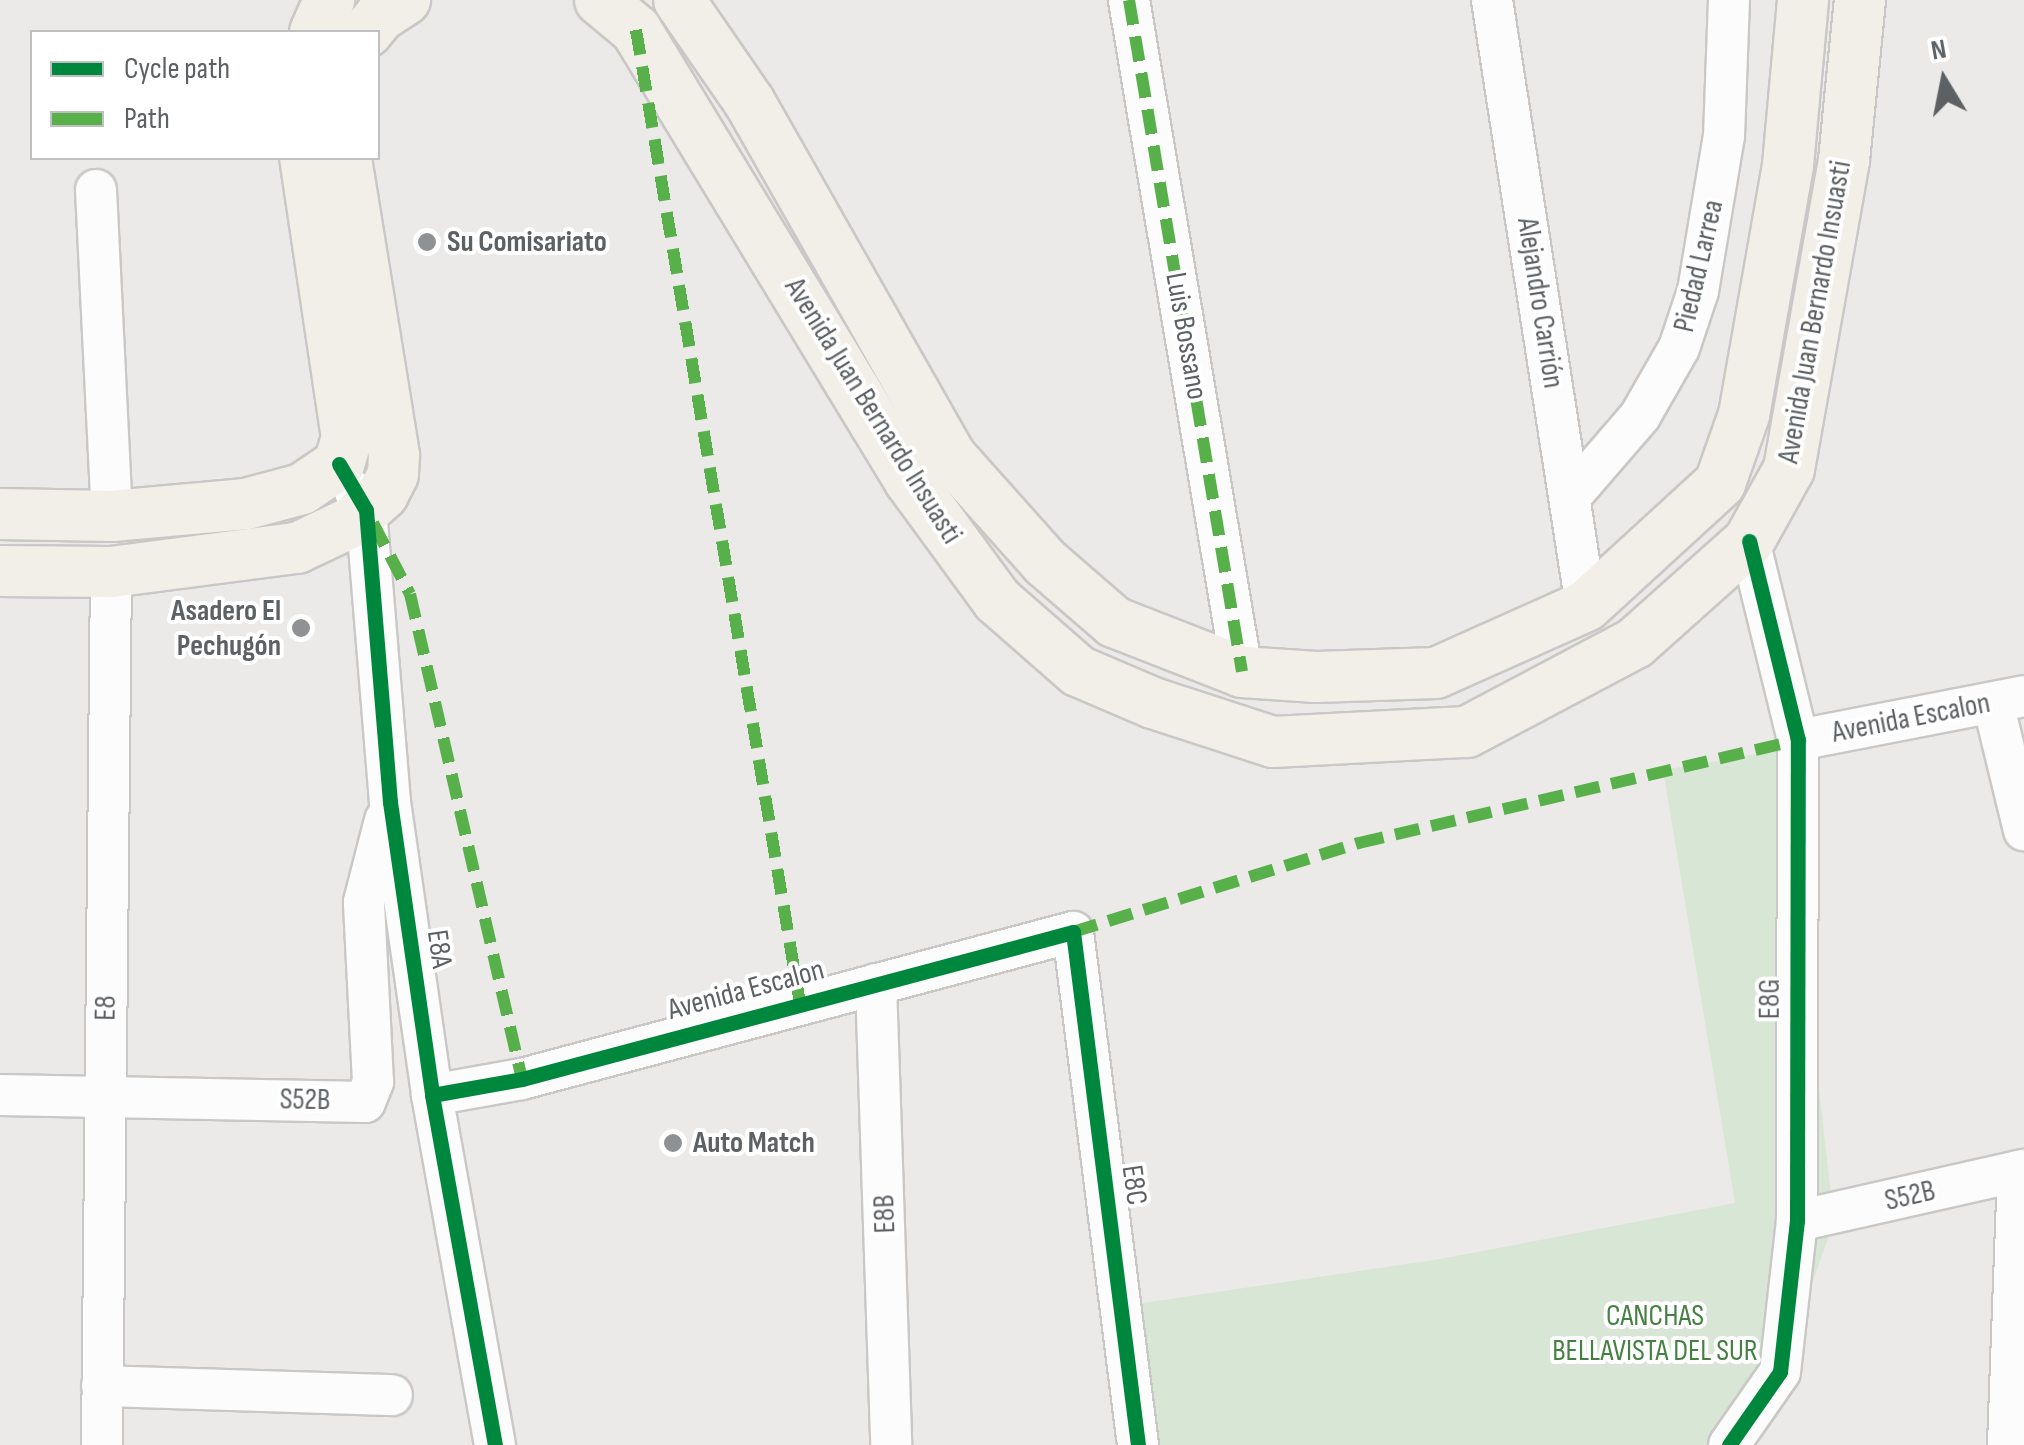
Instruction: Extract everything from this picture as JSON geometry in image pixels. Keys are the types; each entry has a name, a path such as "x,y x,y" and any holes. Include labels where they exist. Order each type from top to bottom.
{"main road":[{"path":"317,30 330,0"},
{"path":"369,30 380,16 405,0"},
{"name":"Avenida Juan Bernardo Insuasti","path":"600,0 636,30 694,119 910,481 997,600 1078,671 1153,703 1273,742 1468,732 1635,643 1748,541 1790,469 1844,160 1860,0"},
{"name":"Avenida Juan Bernardo Insuasti","path":"679,0 750,102 952,458 1046,563 1114,622 1242,672 1316,677 1436,673 1586,606 1720,483 1744,416 1788,165 1803,0"},
{"path":"0,514 112,516 246,504 302,489 339,464 347,438 305,160"},
{"path":"0,572 111,572 297,548 326,537 366,510 390,483 394,455 346,160"},
{"path":"1700,504 1748,541"}],"street":[{"name":"Luis Bossano","path":"1129,0 1242,672"},
{"name":"Alejandro Carrión","path":"1492,0 1586,606"},
{"name":"Piedad Larrea","path":"1571,496 1640,416 1679,348 1698,291 1724,136 1730,0"},
{"path":"96,190 112,516"},
{"name":"E8A","path":"339,464 366,510 390,802 432,1094 495,1445"},
{"name":"E8G","path":"1728,1445 1780,1372 1797,1221 1798,740 1748,541"},
{"name":"E8","path":"102,1445 111,572"},
{"path":"2008,699 2024,830"},
{"name":"Avenida Escalon","path":"1798,740 2008,699"},
{"name":"S52B","path":"0,1095 365,1102 372,1082 364,902 390,802"},
{"name":"Avenida Escalon","path":"432,1094 522,1079 1073,932"},
{"name":"E8C","path":"1073,932 1138,1445"},
{"name":"E8B","path":"876,984 890,1445"},
{"path":"2008,1445 2021,1170"},
{"name":"S52B","path":"1797,1221 2021,1170"},
{"path":"102,1386 392,1395"}],"green space":[{"name":"CANCHAS BELLAVISTA DEL SUR","path":"1781,750 1834,1222 1790,1345 1719,1445 1154,1445 1136,1304 1440,1259 1735,1203 1663,770"}],"marked path":[{"path":"1129,0 1242,672"},
{"path":"636,30 800,1004"},
{"path":"373,523 410,594 522,1079"},
{"path":"1073,932 1359,843 1798,740"}],"cycle path":[{"path":"339,464 366,510 390,802 432,1095 495,1445"},
{"path":"1729,1445 1780,1372 1797,1221 1798,740 1749,541"},
{"path":"432,1095 522,1079 1073,932 1138,1445"}],"place":[{"name":"Su Comisariato","path":"427,242"},
{"name":"Asadero El Pechugón","path":"301,628"},
{"name":"Auto Match","path":"673,1143"}]}
